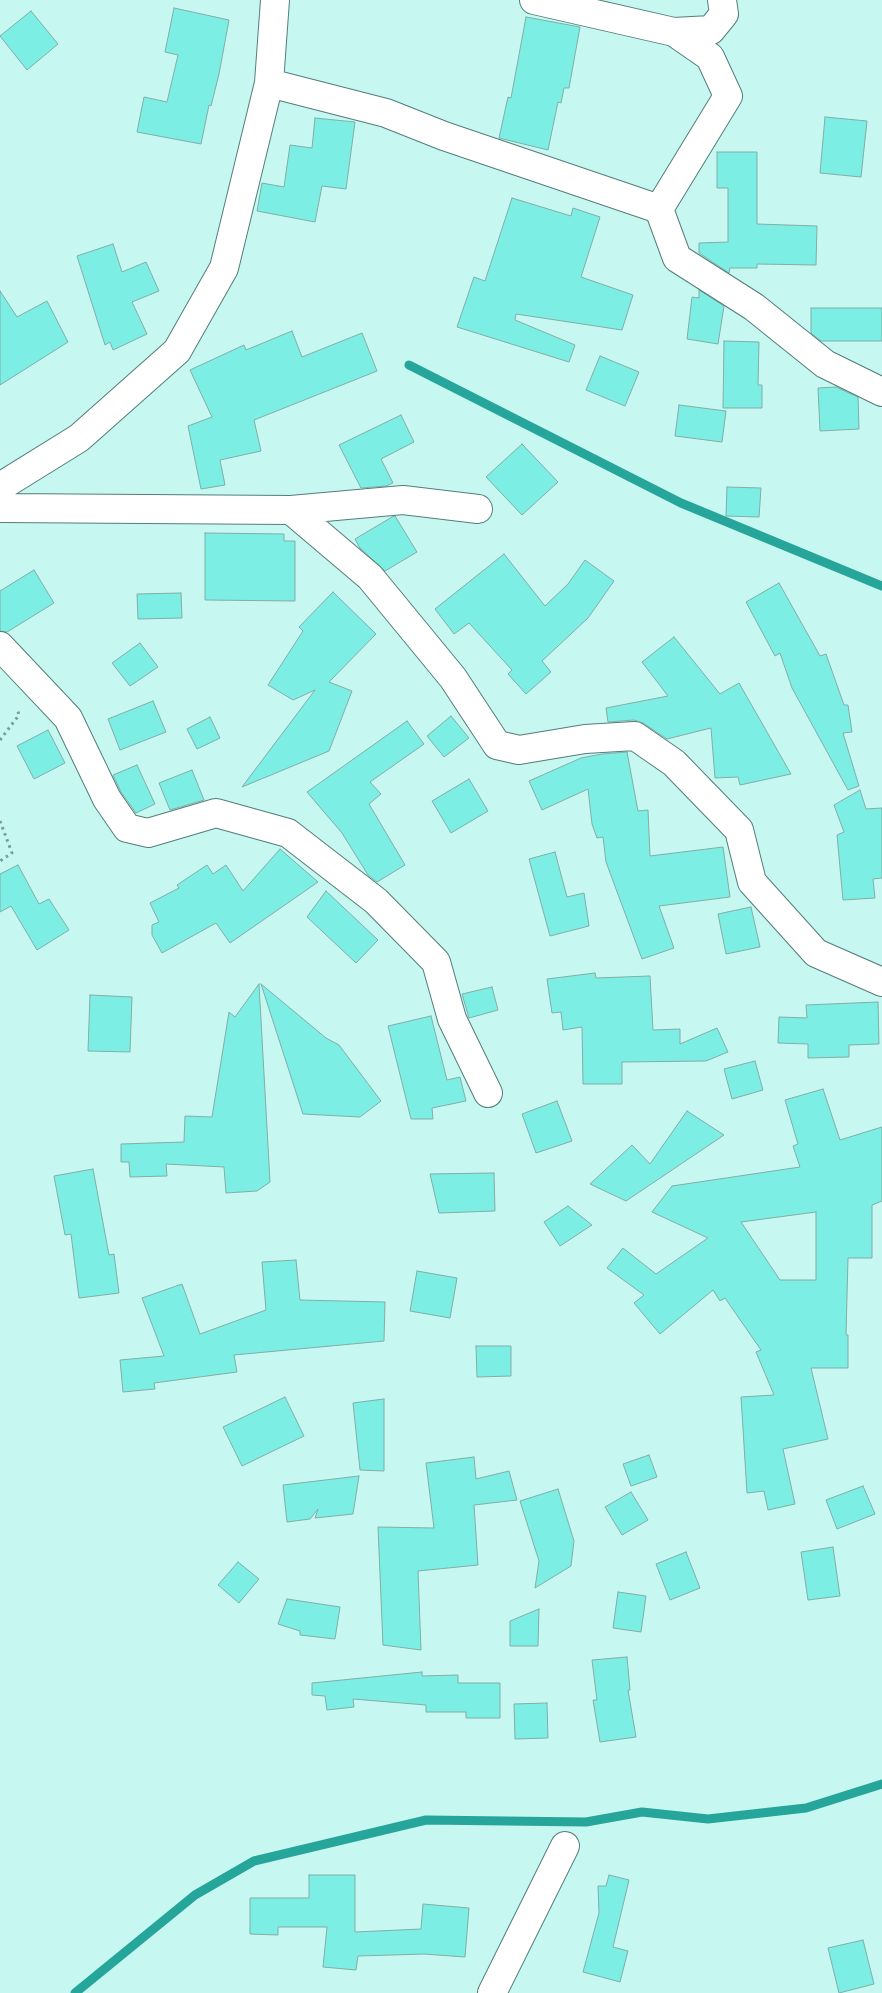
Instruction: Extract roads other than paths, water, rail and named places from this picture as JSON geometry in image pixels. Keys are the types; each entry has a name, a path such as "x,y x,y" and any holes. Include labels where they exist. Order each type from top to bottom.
{"street":[{"path":"0,487 79,438 177,351 224,268 269,83 275,0"},
{"path":"534,0 674,32 711,30 724,14 722,0"},
{"path":"659,209 728,96 710,57 674,32"},
{"path":"269,83 386,113 444,136 659,209"},
{"path":"659,209 677,258 754,307 825,364 882,392"},
{"path":"0,508 291,510 403,500 478,509"},
{"path":"291,510 370,577 453,678 497,745 519,750 585,738 635,736 674,763 738,830 752,882 816,953 882,982"},
{"path":"0,646 68,718 107,799 127,828 148,833 216,813 288,833 376,902 436,962 452,1019 488,1093"},
{"path":"492,1993 565,1846"}],"waterway":[{"path":"409,365 681,503 882,586"},
{"path":"75,1993 195,1895 254,1861 426,1820 586,1822 642,1812 708,1819 806,1808 882,1784"}]}
